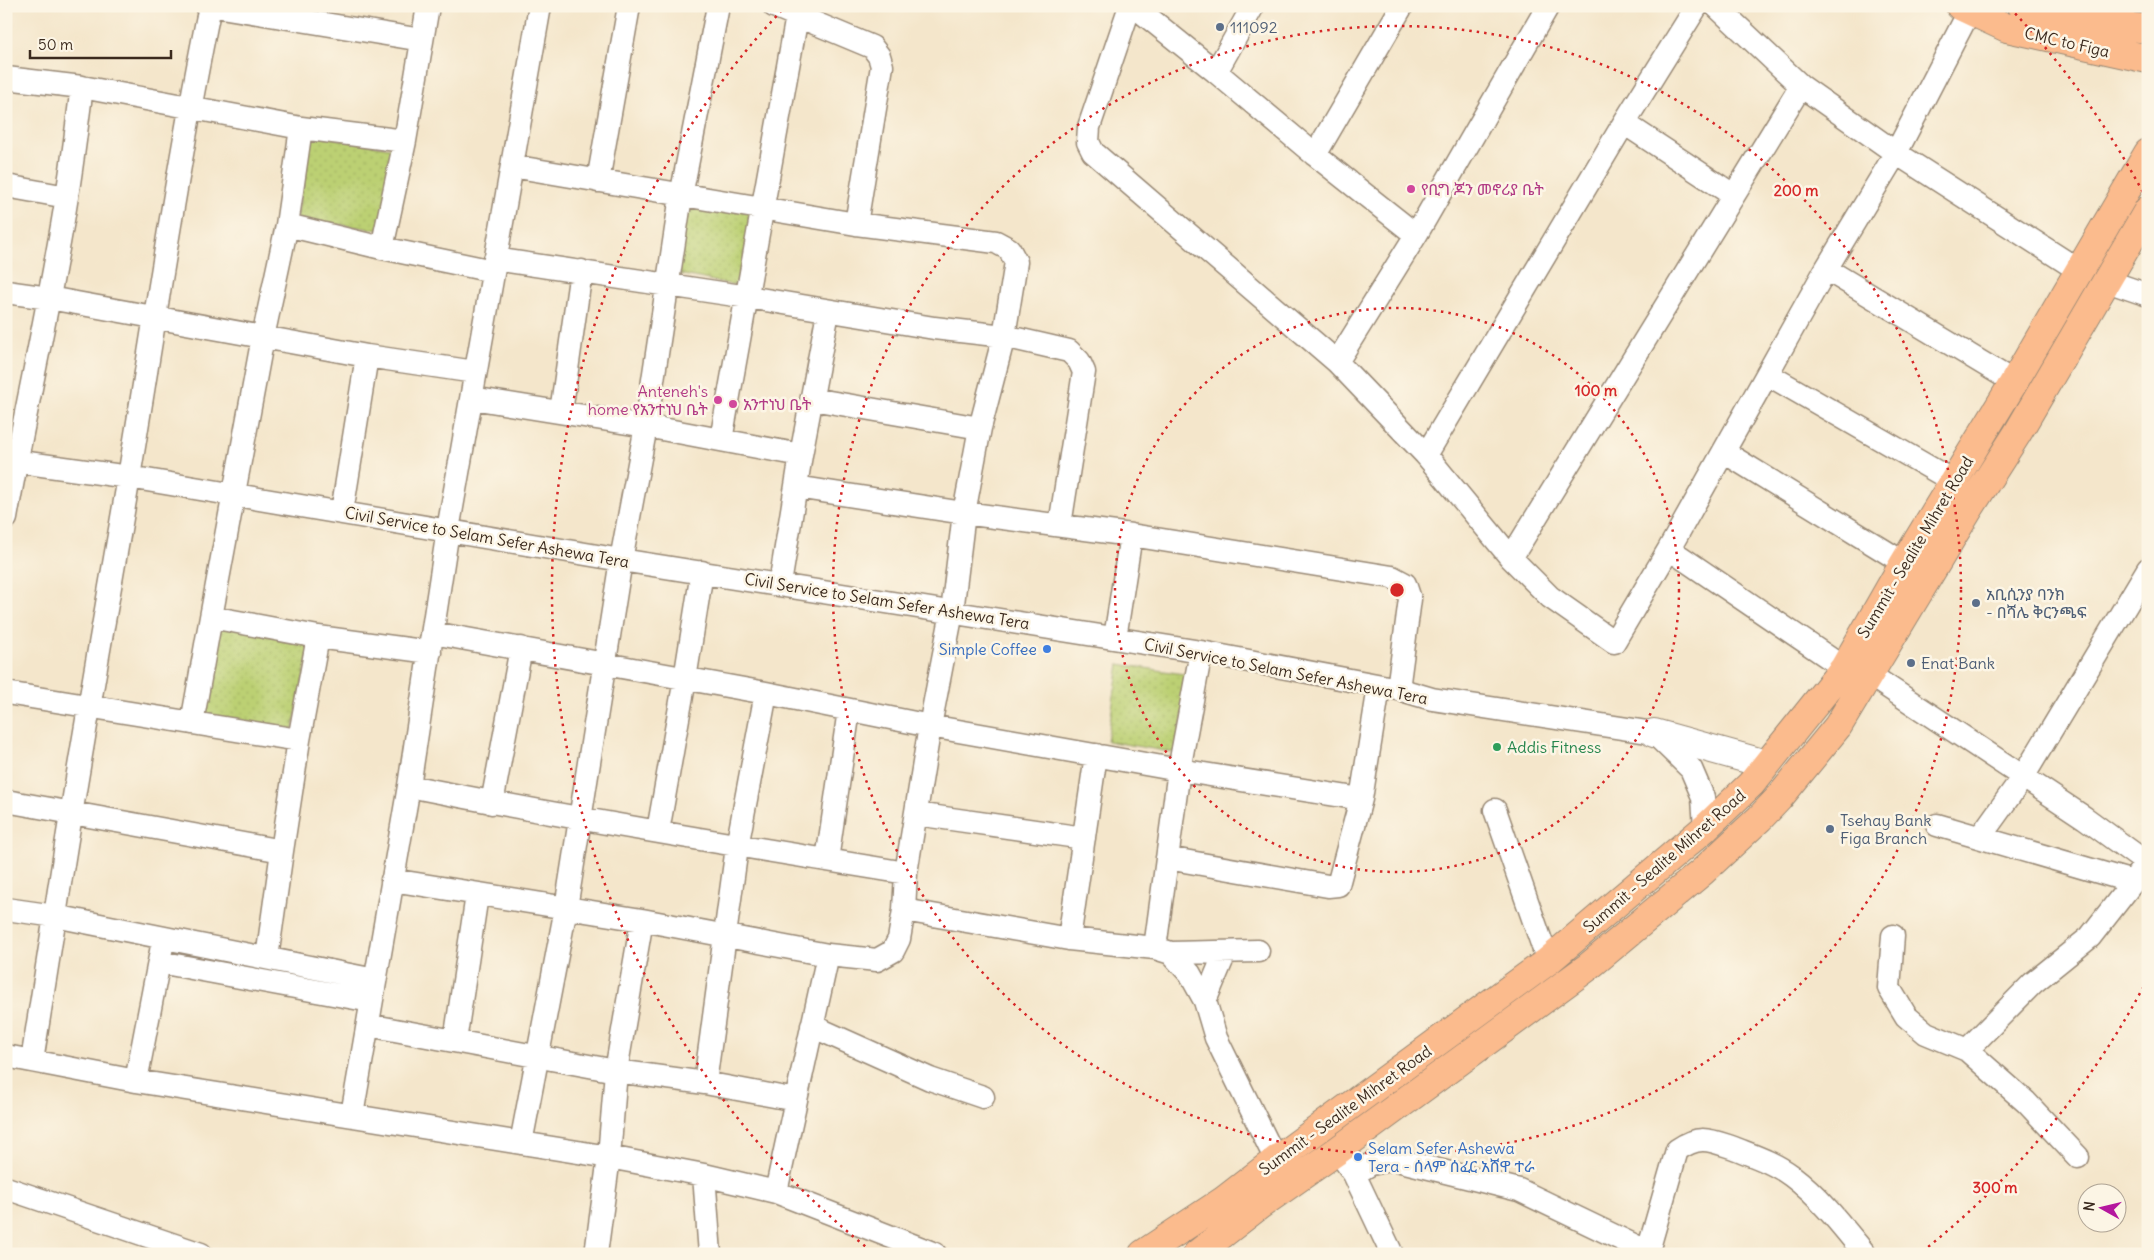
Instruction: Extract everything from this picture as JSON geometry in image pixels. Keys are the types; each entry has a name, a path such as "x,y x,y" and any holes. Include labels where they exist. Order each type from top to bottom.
{"main road":[{"path":"2022,6 2068,22 2148,28"},
{"name":"CMC to Figa","path":"1967,8 2007,28 2068,22 2144,64"},
{"name":"Summit - Sealite Mihret Road","path":"1143,1254 1223,1201 1548,961 1705,828 1751,784 1844,668 1904,563 2014,382 2148,153"},
{"path":"1197,1254 1260,1205 1337,1151 1588,967 1702,872 1779,798 1838,726 1969,509 2017,434 2148,210"},
{"path":"1223,1201 1238,1222"}],"street":[{"path":"32,1061 70,811 129,477 190,107 210,6"},
{"path":"215,6 422,40"},
{"path":"382,248 405,141 428,6"},
{"path":"352,1115 409,786 448,530 540,6"},
{"path":"598,181 629,6"},
{"path":"521,1143 566,908 621,560 646,426 666,285 681,196 718,6"},
{"path":"774,6 872,47 879,56 882,66 856,224"},
{"path":"1416,235 1314,155 1216,72 1132,6 1089,127 1088,142 1093,152 1336,362 1426,455 1511,558 1550,597 1614,642 1669,549 1826,269 1896,153 1967,8"},
{"path":"1216,72 1253,6"},
{"path":"1314,155 1402,6"},
{"path":"1336,362 1416,235 1548,6"},
{"path":"1426,455 1624,124 1697,6"},
{"path":"1716,6 1801,86 1896,153 2080,271"},
{"path":"721,440 797,16"},
{"path":"6,78 82,87 301,128 405,141"},
{"path":"1511,558 1801,86"},
{"path":"6,518 11,461 48,298 67,196 82,87"},
{"path":"1624,124 1733,195"},
{"path":"192,722 263,337 287,225 301,128"},
{"path":"392,880 724,934 828,955 877,960 893,951 899,939 904,910 906,873 930,726 952,612 964,513 980,428 1004,336 1016,262 1009,250 996,242 856,224 512,166"},
{"path":"6,186 67,196"},
{"path":"287,225 382,248 494,265 581,271 748,297 828,312 934,328 1004,336 1069,351 1079,361 1084,372 1060,525"},
{"path":"1826,269 2014,382"},
{"path":"562,412 581,271"},
{"path":"2107,280 2148,295"},
{"path":"6,292 367,356 475,372"},
{"path":"780,584 801,455 828,312"},
{"path":"342,512 367,356"},
{"path":"1767,374 1953,481"},
{"path":"472,398 646,426 801,455"},
{"path":"812,399 980,428"},
{"path":"1724,452 1904,563"},
{"name":"Civil Service to Selam Sefer Ashewa Tera","path":"11,461 129,477 621,560 1201,652 1388,688 1432,699 1654,733"},
{"path":"796,487 964,513 1131,535 1392,577 1405,584 1410,599 1338,885 1328,886 1167,858"},
{"path":"1116,638 1131,535"},
{"path":"1669,549 1844,668"},
{"path":"1980,837 2023,777 2148,568"},
{"path":"658,831 686,679 702,572"},
{"path":"211,617 318,637 521,648 1096,756 1361,799"},
{"path":"267,958 298,740 318,637"},
{"path":"492,803 521,648"},
{"path":"1163,950 1167,858 1179,770 1201,652"},
{"path":"1870,675 2085,818 2146,864 2090,937 2033,983 1967,1050"},
{"path":"705,1083 737,847 766,693"},
{"path":"6,694 298,740"},
{"path":"827,860 849,710"},
{"path":"1654,733 1766,764"},
{"path":"1654,733 1691,769 1703,798 1705,828"},
{"path":"1069,939 1096,756"},
{"path":"409,786 492,803 658,831 737,847 906,873"},
{"path":"6,800 282,851"},
{"path":"1495,810 1548,961"},
{"path":"916,814 1084,838"},
{"path":"1937,824 2133,882"},
{"path":"455,1041 477,895"},
{"path":"6,909 55,916 267,958 373,991"},
{"path":"904,910 1069,939 1163,950 1226,952 1258,950"},
{"path":"596,1254 616,1071 642,920"},
{"path":"1893,936 1889,988 1906,1016 1926,1032 1967,1050 2026,1102 2078,1157"},
{"path":"136,1081 163,938"},
{"path":"1163,950 1190,974 1204,1001 1216,1038 1276,1160"},
{"path":"1204,1001 1226,952"},
{"path":"776,1192 828,955"},
{"path":"159,962 373,991"},
{"path":"368,1025 616,1071 705,1083 796,1100"},
{"path":"812,1026 930,1079 983,1096"},
{"path":"6,1056 136,1081 608,1157 704,1175 776,1192 935,1254"},
{"path":"1354,1174 1372,1163 1394,1159 1519,1190 1650,1252 1677,1150 1690,1140 1711,1140 1764,1160 1792,1176 1810,1192 1865,1254"},
{"path":"1337,1151 1354,1174 1392,1254"},
{"path":"704,1175 710,1254"},
{"path":"6,1188 188,1252"}],"green space":[{"path":"309,134 396,149 387,231 297,219"},
{"path":"683,200 757,211 743,287 674,273"},
{"path":"216,614 313,630 293,729 197,714"},
{"path":"1119,664 1190,675 1176,753 1107,741"}],"place":[{"name":"111092","path":"1220,27"},
{"name":"የቢግ ጆን መኖሪያ ቤት","path":"1411,189"},
{"name":"Anteneh's home የአንተነህ ቤት","path":"718,400"},
{"name":"አንተነህ ቤት","path":"733,404"},
{"name":"አቢሲንያ ባንክ - በሻሌ ቅርንጫፍ","path":"1976,603"},
{"name":"Simple Coffee","path":"1047,649"},
{"name":"Enat Bank","path":"1911,663"},
{"name":"Addis Fitness","path":"1497,747"},
{"name":"Tsehay Bank Figa Branch","path":"1830,829"},
{"name":"Selam Sefer Ashewa Tera - ሰላም ሰፈር አሸዋ ተራ","path":"1358,1157"}]}
